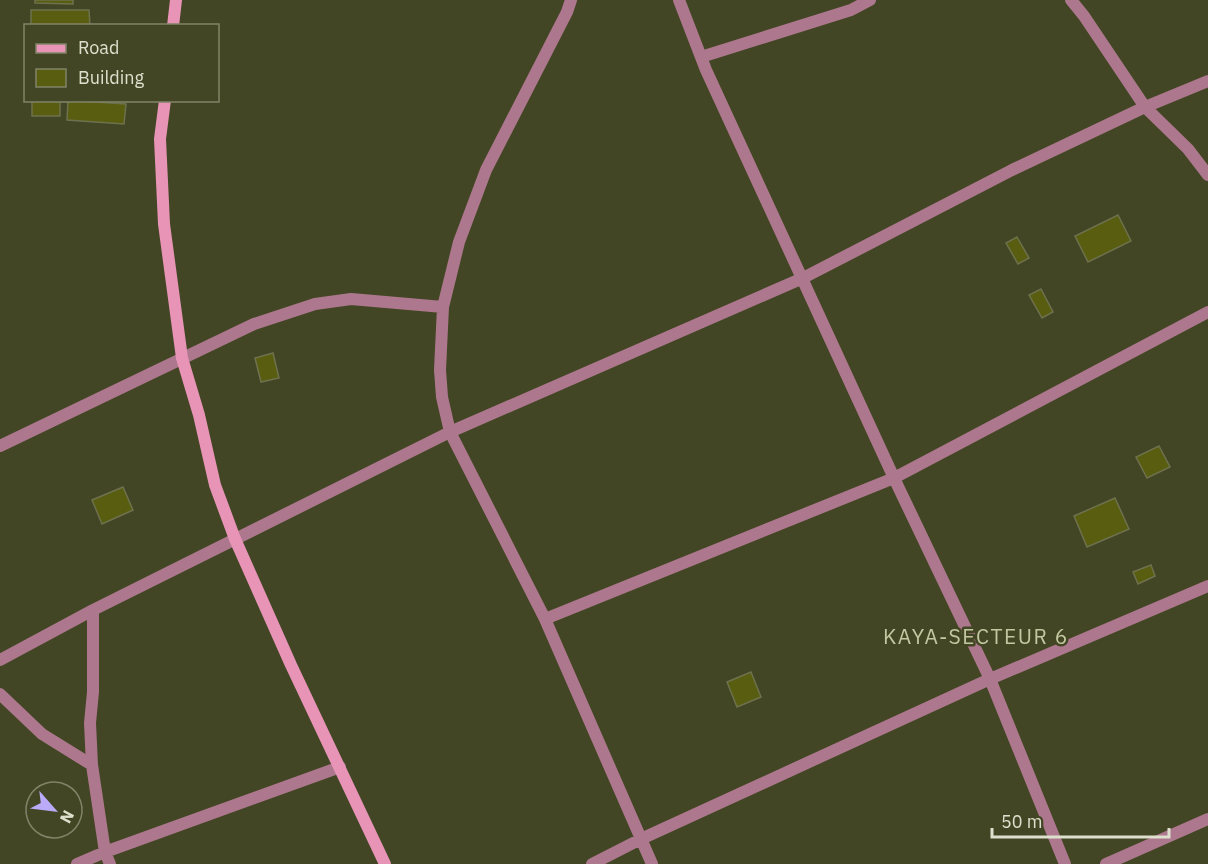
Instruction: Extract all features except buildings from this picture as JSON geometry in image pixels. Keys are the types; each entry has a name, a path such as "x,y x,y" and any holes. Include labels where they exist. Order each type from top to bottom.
{"main road":[{"path":"173,24 176,0"},
{"path":"165,102 160,139 164,224 182,358 214,485 235,539 291,665 385,864"}],"street":[{"path":"571,0 486,170 459,242 443,307 440,370 442,397 450,432 545,619 652,864"},
{"path":"680,0 701,57 894,478 990,679 1065,864"},
{"path":"701,57 851,10 870,0"},
{"path":"1071,0 1146,106 1188,149 1208,175"},
{"path":"0,660 93,609 450,432 803,278 1012,170 1146,106 1208,81"},
{"path":"0,446 254,324 315,304 351,299 443,307"},
{"path":"545,619 894,478 1208,312"},
{"path":"592,864 640,839 990,679 1208,586"},
{"path":"93,609 93,692 90,723 92,765 107,858"},
{"path":"0,694 42,734 92,765"},
{"path":"77,864 107,858 340,767"},
{"path":"1106,864 1208,819"}],"district":[{"name":"KAYA-SECTEUR 6","path":"976,636"}]}
